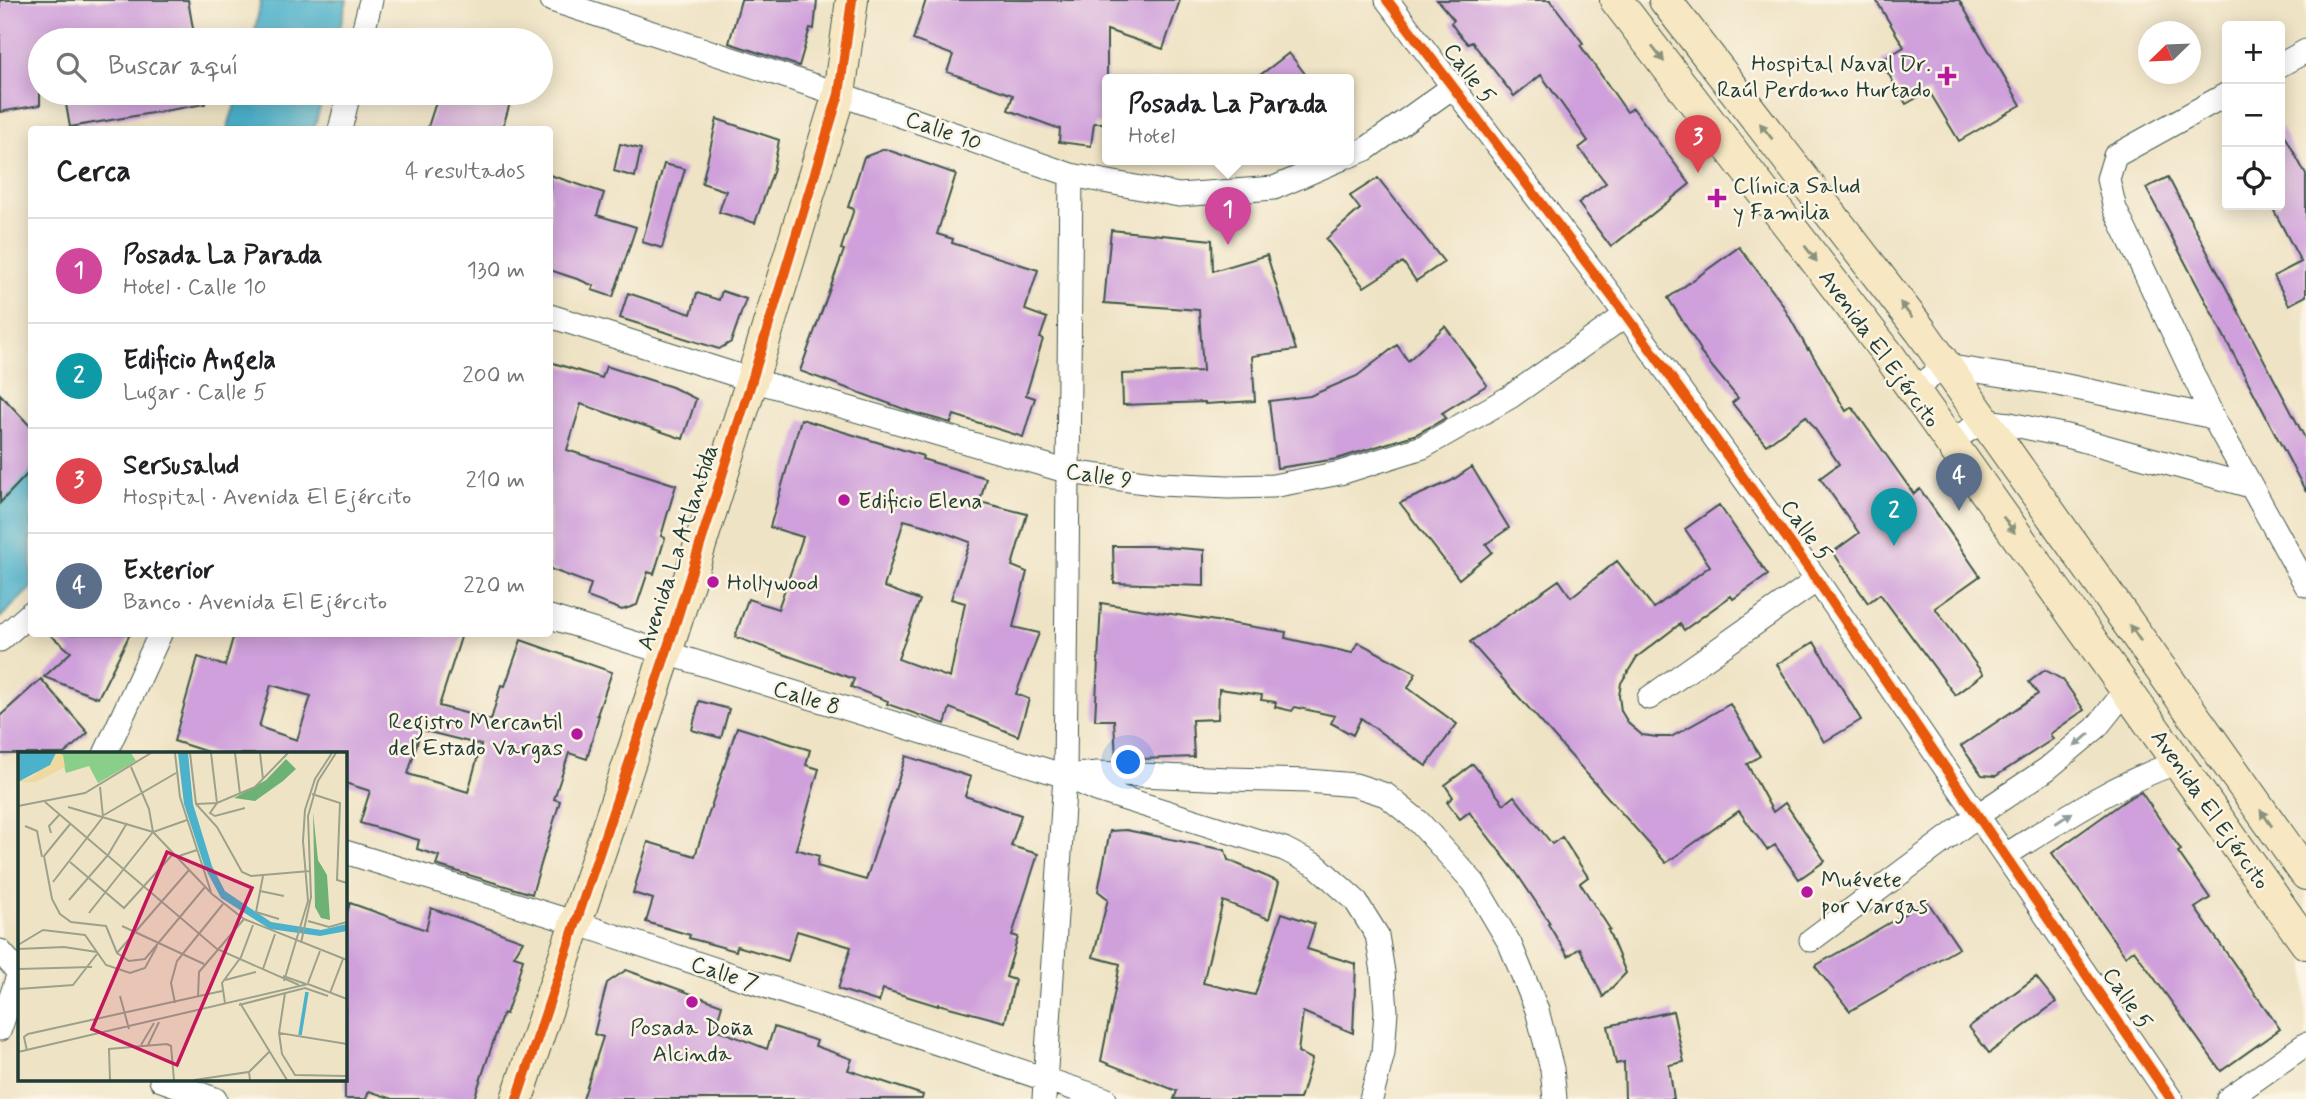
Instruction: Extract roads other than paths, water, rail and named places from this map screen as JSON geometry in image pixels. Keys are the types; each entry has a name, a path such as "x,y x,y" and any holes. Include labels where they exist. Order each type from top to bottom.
{"main road":[{"name":"Avenida La Atlantida","path":"517,1099 666,653 752,380 839,94 852,0"},
{"name":"Avenida El Ejército","path":"1616,0 1913,390 2306,943"},
{"name":"Avenida El Ejército","path":"1665,0 1880,277 2306,874"}],"street":[{"path":"365,28 371,0"},
{"name":"Calle 10","path":"552,0 839,94 1071,175 1179,195 1274,188 1327,165"},
{"name":"Calle 5","path":"1387,0 1626,315 1817,580 2171,1099"},
{"path":"2285,62 2306,51"},
{"path":"1354,154 1366,149 1454,86"},
{"path":"2222,97 2115,156 2108,179 2115,209 2213,417 2306,584"},
{"path":"341,126 346,105"},
{"path":"1045,1089 1065,776 1071,175"},
{"name":"Calle 9","path":"553,317 752,380 1069,472 1160,484 1228,487 1273,486 1340,473 1423,447 1510,397 1626,315"},
{"path":"1913,390 1945,366 2048,382 2213,417"},
{"path":"1950,442 1984,421 2010,424 2067,436 2250,486"},
{"path":"1649,698 1817,580"},
{"path":"0,640 28,616"},
{"name":"Calle 8","path":"553,618 1065,776 1097,790 1284,849 1317,866 1355,900 1377,935 1386,1011 1383,1053 1371,1099"},
{"path":"106,752 157,637"},
{"path":"1811,940 1978,815 2047,769 2096,728 2127,689"},
{"path":"2006,855 2073,812 2130,781 2179,762"},
{"path":"1065,776 1097,773 1308,781 1355,785 1386,795 1419,822 1474,883 1510,944 1537,1010 1552,1069 1555,1099"},
{"name":"Calle 7","path":"346,852 576,923 1045,1089 1105,1099"},
{"path":"0,951 18,972"},
{"path":"7,1028 18,978"},
{"path":"2228,1099 2306,1044"},
{"path":"167,1082 215,1099"}],"water":[{"path":"261,0 347,0 340,28 255,28"},
{"path":"235,105 321,105 315,126 228,126"},
{"path":"28,467 28,591 0,618 0,497"}],"place":[{"name":"Hospital Naval Dr. Raúl Perdomo Hurtado","path":"1947,76"},
{"name":"Sersusalud","path":"1698,173"},
{"name":"Clínica Salud y Familia","path":"1717,198"},
{"name":"Posada La Parada","path":"1228,245"},
{"name":"Edificio Elena","path":"844,500"},
{"name":"Exterior","path":"1959,511"},
{"name":"Edificio Angela","path":"1894,546"},
{"name":"Hollywood","path":"713,582"},
{"name":"Registro Mercantil del Estado Vargas","path":"577,734"},
{"name":"Muévete por Vargas","path":"1807,892"},
{"name":"Posada Doña Alcinda","path":"692,1002"}]}
